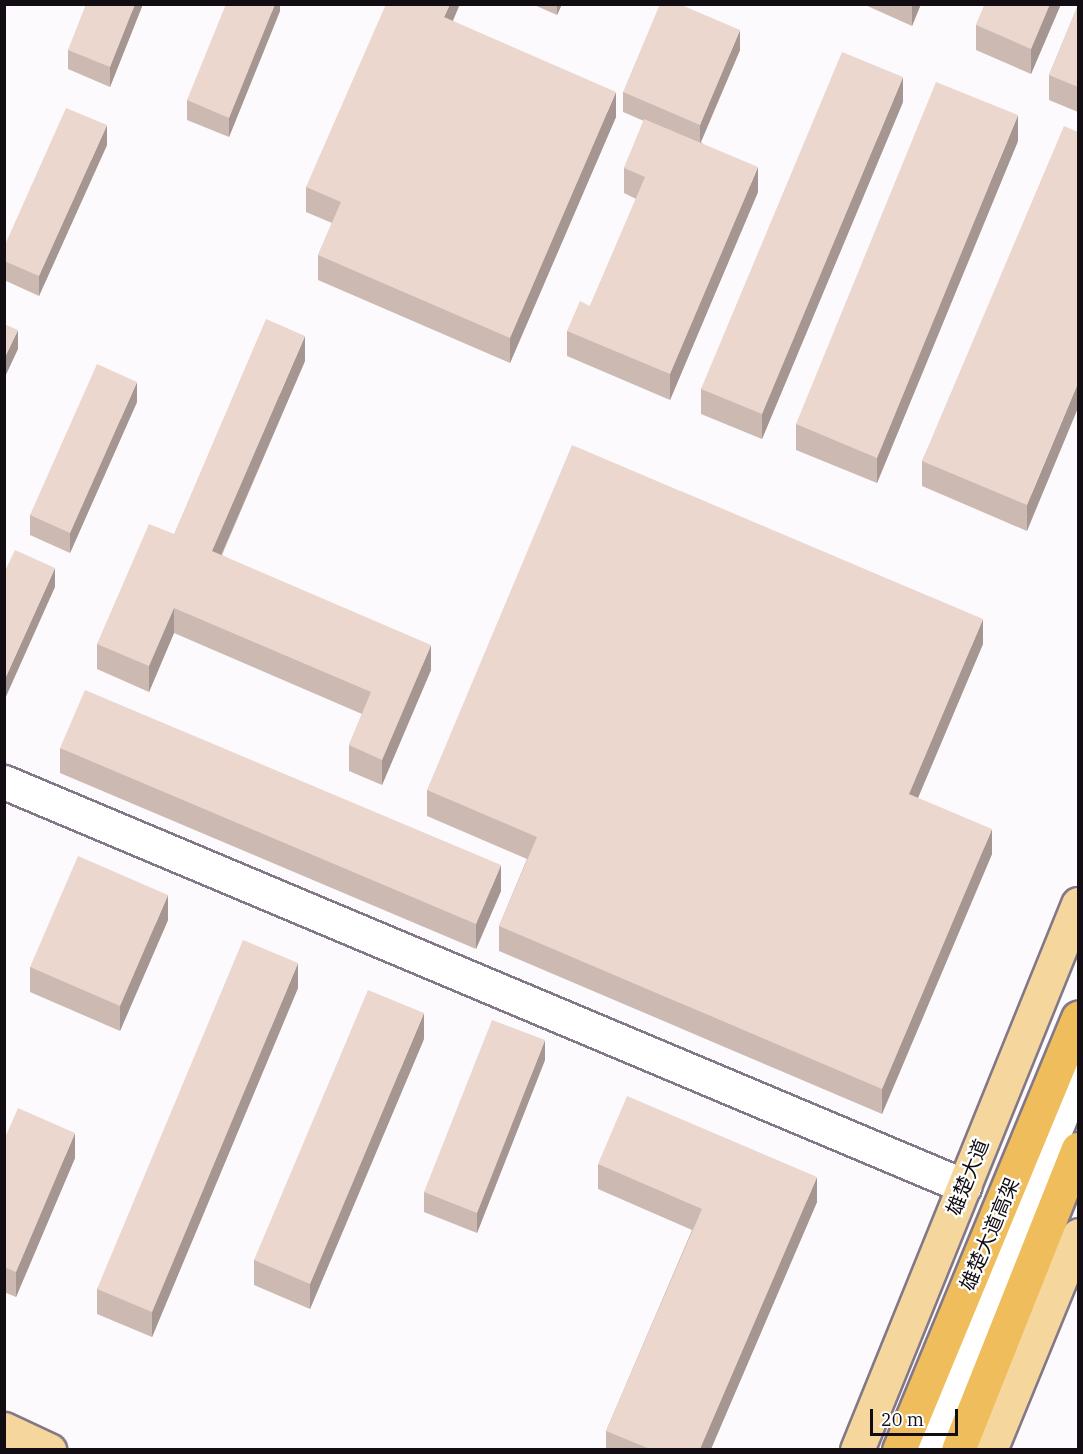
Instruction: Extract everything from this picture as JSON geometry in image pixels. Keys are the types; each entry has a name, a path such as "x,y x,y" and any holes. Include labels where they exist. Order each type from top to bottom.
{"highway":[{"name":"雄楚大道高架","path":"900,1449 1078,1018"},
{"path":"958,1449 1078,1149"}],"main road":[{"name":"雄楚大道","path":"856,1449 1078,904"},
{"path":"990,1449 1078,1235"},
{"path":"4,1429 49,1449"}],"street":[{"path":"4,782 963,1186"},
{"path":"926,1449 1078,1072"}],"building":[{"path":"86,4 135,4 110,67 68,50"},
{"path":"226,4 275,4 229,118 187,100"},
{"path":"386,4 450,4 444,17 616,92 510,338 318,255 341,202 306,187"},
{"path":"660,4 679,4 740,30 700,125 623,92"},
{"path":"985,4 1050,4 1031,49 976,25"},
{"path":"1078,5 1078,87 1049,75"},
{"path":"842,52 903,77 762,414 701,389"},
{"path":"936,82 1018,115 877,458 796,424"},
{"path":"66,108 107,125 39,276 4,261 4,247"},
{"path":"644,119 758,167 670,374 567,331 580,301 590,306 645,177 624,168"},
{"path":"1064,126 1078,132 1078,383 1027,505 922,461"},
{"path":"266,319 305,336 212,551 431,645 382,760 349,745 371,692 174,608 149,666 97,644 149,524 174,534"},
{"path":"4,324 18,330 4,359"},
{"path":"97,364 137,382 70,533 30,515"},
{"path":"572,445 983,619 909,794 992,829 882,1089 499,926 537,837 427,790"},
{"path":"15,550 55,568 4,681 4,573"},
{"path":"85,690 501,865 476,924 60,748"},
{"path":"78,856 168,895 120,1006 30,967"},
{"path":"243,940 298,963 152,1312 97,1289"},
{"path":"368,990 424,1013 310,1284 254,1260"},
{"path":"492,1020 545,1040 477,1213 424,1192"},
{"path":"627,1096 817,1177 700,1449 650,1449 606,1431 702,1209 598,1164"},
{"path":"18,1108 75,1133 16,1272 4,1267 4,1140"}]}
